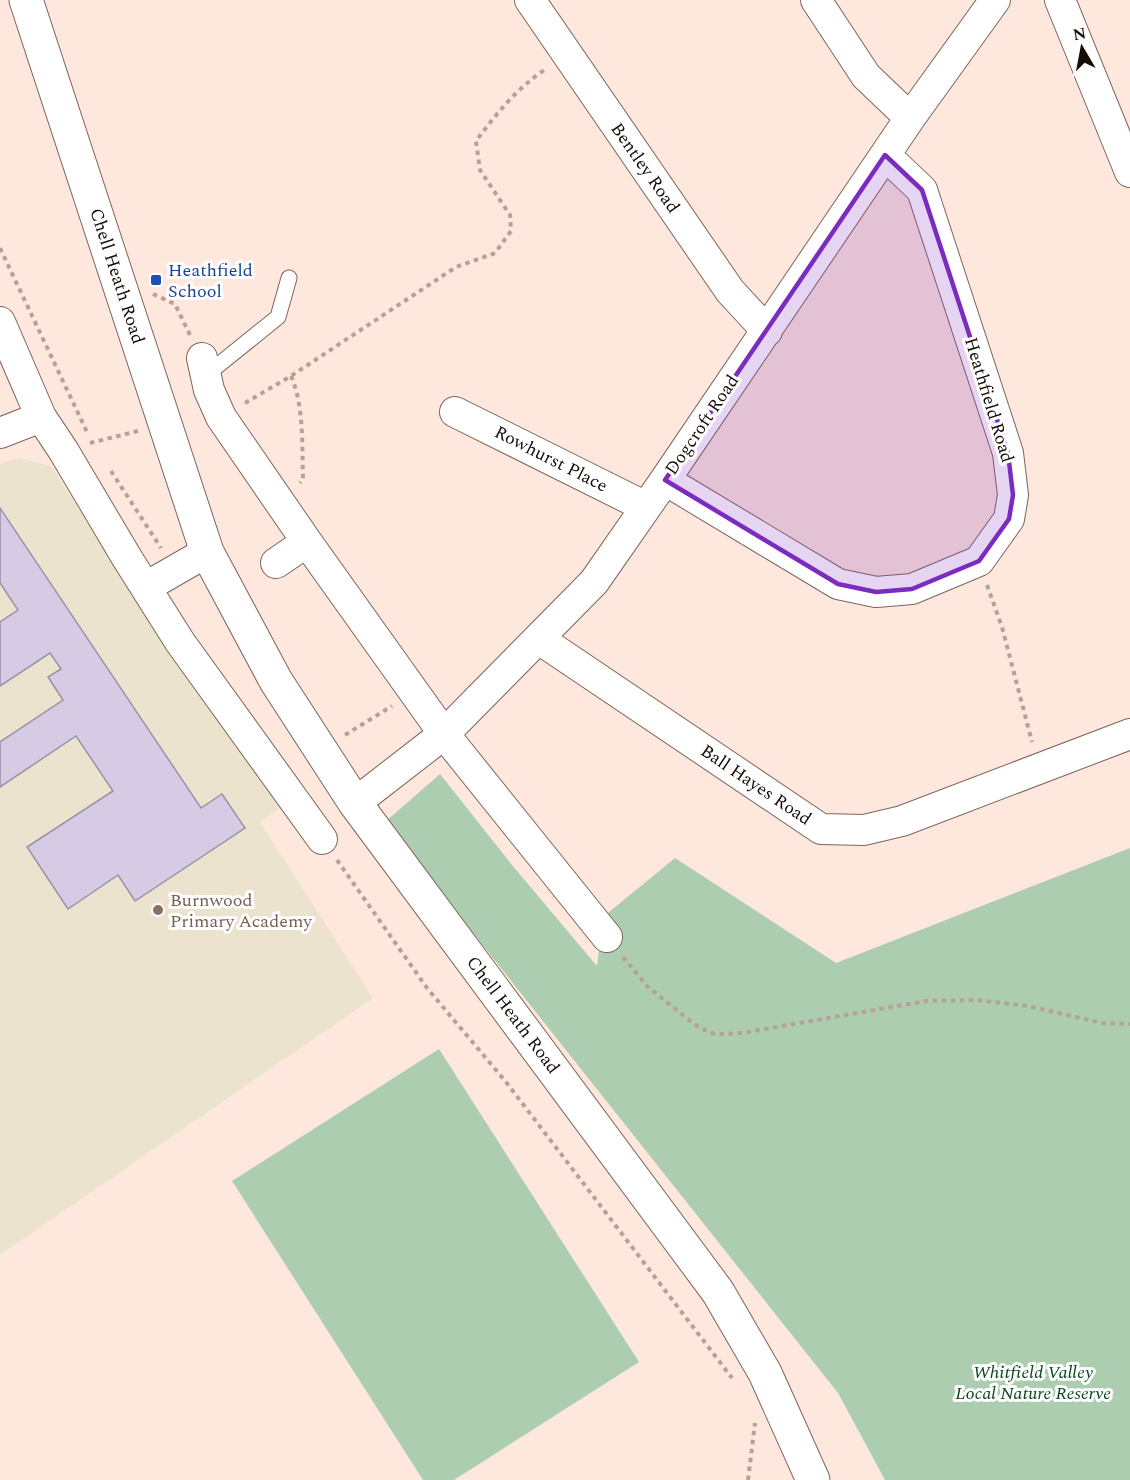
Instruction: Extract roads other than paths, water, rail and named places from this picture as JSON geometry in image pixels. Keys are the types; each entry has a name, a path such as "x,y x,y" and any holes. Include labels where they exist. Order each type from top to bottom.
{"street":[{"name":"Chell Heath Road","path":"26,0 207,552 276,681 355,803 718,1292 765,1373 813,1480"},
{"name":"Bentley Road","path":"530,0 730,291 767,331"},
{"path":"816,0 866,76 910,118"},
{"name":"Dogcroft Road","path":"355,803 444,734 594,582 910,118 995,0"},
{"path":"1060,0 1130,172"},
{"name":"Heathfield Road","path":"665,480 838,584 876,592 912,589 979,561 1009,519 1013,495 1008,453 922,190 885,155"},
{"path":"0,322 40,417 63,450 180,642 322,839"},
{"path":"204,366 209,390 221,417 307,542 444,734 607,938"},
{"name":"Rowhurst Place","path":"455,411 646,507"},
{"path":"0,433 40,417"},
{"path":"276,563 307,542"},
{"path":"146,587 207,552"},
{"name":"Ball Hayes Road","path":"539,639 821,829 864,830 902,821 1130,734"}],"lane":[{"path":"204,366 279,317 289,278"}],"place":[{"name":"Heathfield School","path":"156,280"},
{"name":"Burnwood Primary Academy","path":"158,910"}],"park label":[{"name":"Whitfield Valley Local Nature Reserve","path":"1033,1382"}]}
